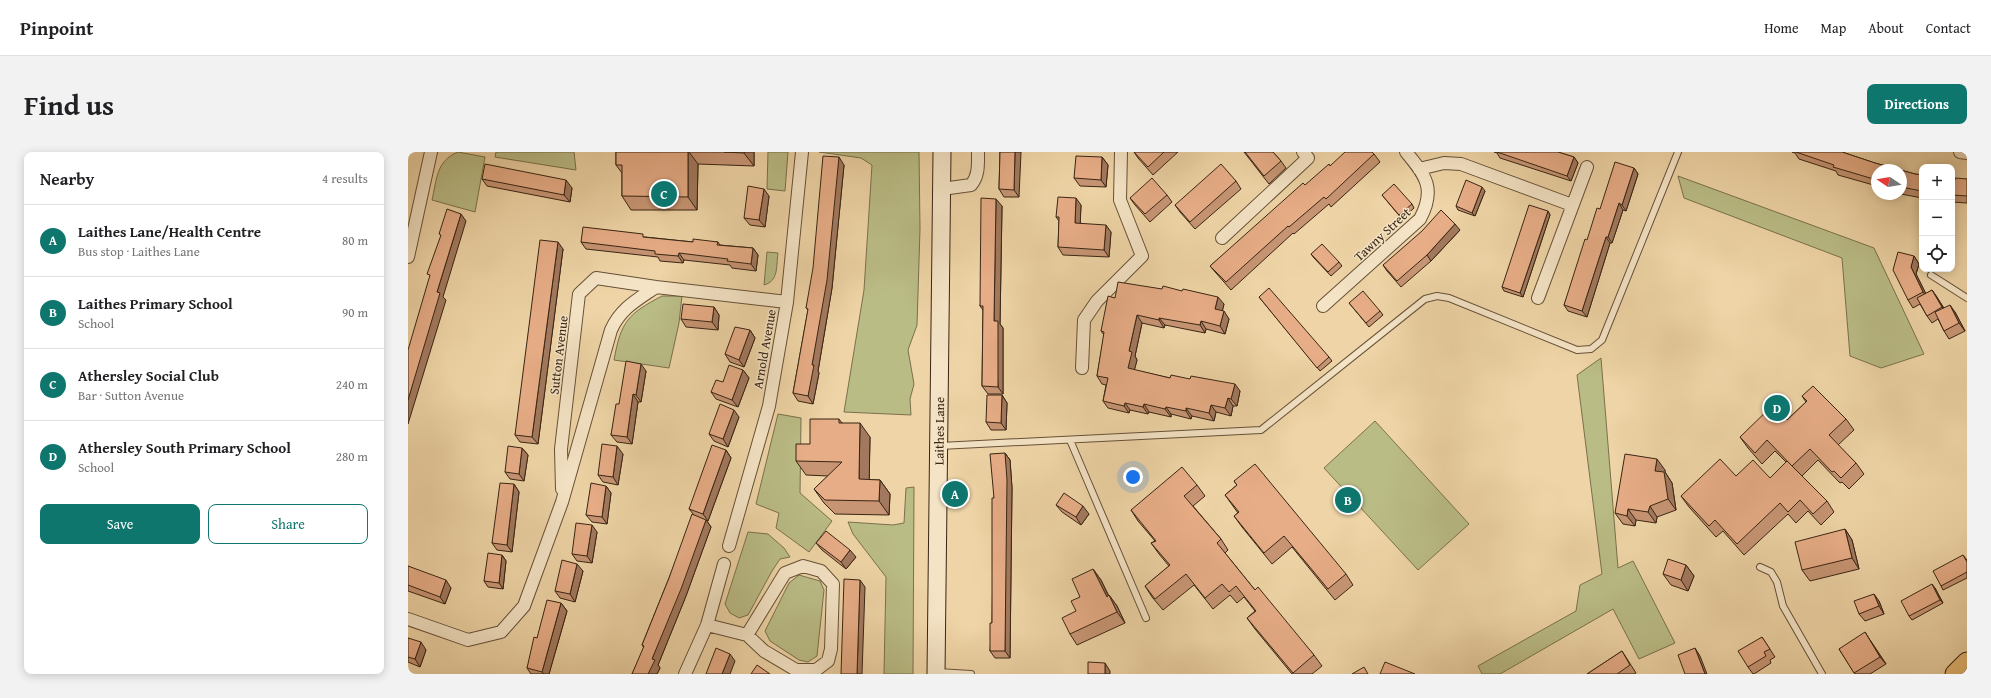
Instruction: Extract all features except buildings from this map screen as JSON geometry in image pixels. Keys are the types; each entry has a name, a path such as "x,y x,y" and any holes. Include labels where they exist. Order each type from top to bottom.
{"main road":[{"name":"Laithes Lane","path":"936,673 942,152"},
{"path":"1955,674 1967,662"}],"street":[{"path":"408,257 431,152"},
{"name":"Arnold Avenue","path":"729,546 769,406 787,302 802,152"},
{"path":"942,189 971,186 975,181 977,173 978,152"},
{"path":"1082,368 1084,320 1097,301 1142,256 1120,200 1121,152"},
{"name":"Tawny Street","path":"1323,306 1420,219 1428,204 1426,181 1406,152"},
{"path":"1960,152 1967,153"},
{"path":"1222,238 1309,154"},
{"path":"1419,169 1444,163 1461,164 1572,205"},
{"path":"1538,298 1587,167"},
{"name":"Sutton Avenue","path":"562,502 561,449 579,294 596,278 656,287 787,302"},
{"name":"Sutton Avenue","path":"408,619 468,640 501,632 524,606 562,502 611,330 617,316 656,287"},
{"path":"685,674 707,625 724,564"},
{"path":"707,625 748,634 764,651 796,670 816,670 828,661 831,649 833,584 821,571 803,566 785,573 748,634"}],"lane":[{"path":"939,446 1261,430 1425,299 1437,296 1449,298 1577,350 1591,349 1602,340 1678,152"},
{"path":"1931,275 1967,298"},
{"path":"1070,440 1146,618"},
{"path":"1760,567 1771,572 1777,582 1783,606 1822,674"},
{"path":"936,673 971,674"}],"green space":[{"path":"458,152 485,157 475,212 432,200 441,166 445,160"},
{"path":"496,152 574,152 576,170 495,157"},
{"path":"768,152 788,152 785,191 767,189"},
{"path":"819,152 919,152 920,229 917,325 908,350 914,384 910,399 911,415 844,412 864,290 872,165 861,158"},
{"path":"1678,176 1874,248 1924,354 1881,368 1850,356 1842,258 1684,198"},
{"path":"767,252 778,253 777,268 772,280 764,285"},
{"path":"662,296 682,296 679,323 669,368 614,360 623,327 628,320 641,308"},
{"path":"1601,358 1618,568 1633,561 1675,643 1639,659 1613,609 1500,674 1482,674 1478,666 1576,611 1580,585 1602,574 1577,375"},
{"path":"778,414 801,418 800,493 832,521 809,552 776,528 779,513 756,504"},
{"path":"1375,421 1469,524 1418,570 1324,468"},
{"path":"914,487 913,674 884,674 886,577 853,534 848,522 893,525 904,523 906,488"},
{"path":"748,532 768,534 784,548 790,557 780,559 748,615 739,618 730,613 725,604"},
{"path":"799,575 820,581 824,590 817,656 808,662 799,660 770,641 765,631 789,583"}],"place":[{"name":"Athersley Social Club","path":"664,194"},
{"name":"Athersley South Primary School","path":"1777,408"},
{"name":"Laithes Lane/Health Centre","path":"955,494"},
{"name":"Laithes Primary School","path":"1348,500"}]}
